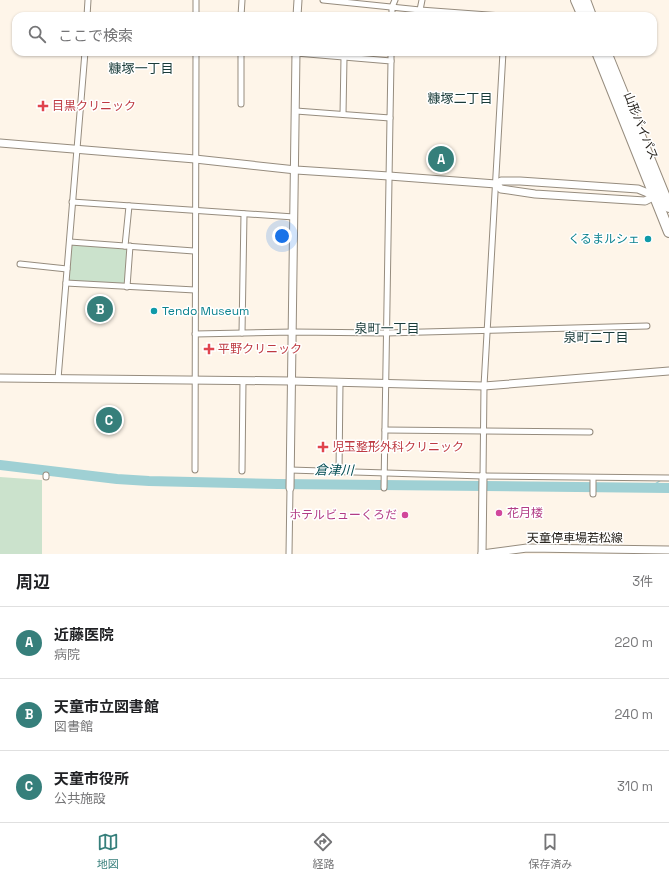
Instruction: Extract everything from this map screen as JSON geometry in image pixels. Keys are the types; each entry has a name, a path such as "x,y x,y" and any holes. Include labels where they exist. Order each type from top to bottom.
{"highway":[{"path":"576,0 581,12"},
{"path":"585,0 590,12"},
{"name":"山形バイパス","path":"599,56 669,207"},
{"name":"山形バイパス","path":"608,56 663,196 669,232"}],"street":[{"path":"87,12 88,0"},
{"path":"196,0 196,12"},
{"path":"241,12 242,0"},
{"path":"298,0 298,12"},
{"path":"323,0 447,12"},
{"path":"392,12 392,7 395,0"},
{"path":"420,10 422,0"},
{"path":"58,379 85,56"},
{"path":"195,470 194,251 196,56"},
{"path":"241,56 241,104"},
{"path":"289,554 296,170 296,56"},
{"path":"325,56 391,61"},
{"path":"384,488 391,56"},
{"path":"482,554 484,386 503,56"},
{"path":"343,114 344,58"},
{"path":"296,112 390,118"},
{"path":"0,143 196,159 296,170 496,184 501,181 520,181 638,189 663,196"},
{"path":"496,184 501,189 535,194 645,201 663,196"},
{"path":"72,202 294,217"},
{"path":"127,287 129,206"},
{"path":"242,333 244,214"},
{"path":"70,242 194,251"},
{"path":"20,264 68,269"},
{"path":"66,283 195,290"},
{"path":"195,334 292,332 386,333 647,326"},
{"path":"0,378 291,381 484,386 669,370"},
{"path":"242,470 243,381"},
{"path":"339,472 340,382"},
{"path":"384,430 590,432"},
{"path":"290,472 593,479 669,478"},
{"path":"593,479 593,493"},
{"name":"天童停車場若松線","path":"482,554 527,548 669,550"}],"green space":[{"path":"71,243 129,247 126,286 67,282"},
{"path":"0,477 42,480 42,554 0,554"}],"waterway":[{"name":"倉津川","path":"0,465 117,479 149,481 278,484 669,488"},
{"path":"649,488 661,480"}],"place":[{"name":"目黒クリニック","path":"43,106"},
{"name":"近藤医院","path":"441,159"},
{"name":"くるまルシェ","path":"648,239"},
{"name":"天童市立図書館","path":"100,309"},
{"name":"Tendo Museum","path":"154,311"},
{"name":"平野クリニック","path":"209,349"},
{"name":"天童市役所","path":"109,420"},
{"name":"児玉整形外科クリニック","path":"323,447"},
{"name":"花月楼","path":"499,513"},
{"name":"ホテルビューくろだ","path":"405,515"}],"district":[{"name":"糠塚一丁目","path":"141,68"},
{"name":"糠塚二丁目","path":"460,98"},
{"name":"泉町一丁目","path":"387,328"},
{"name":"泉町二丁目","path":"596,337"}]}
